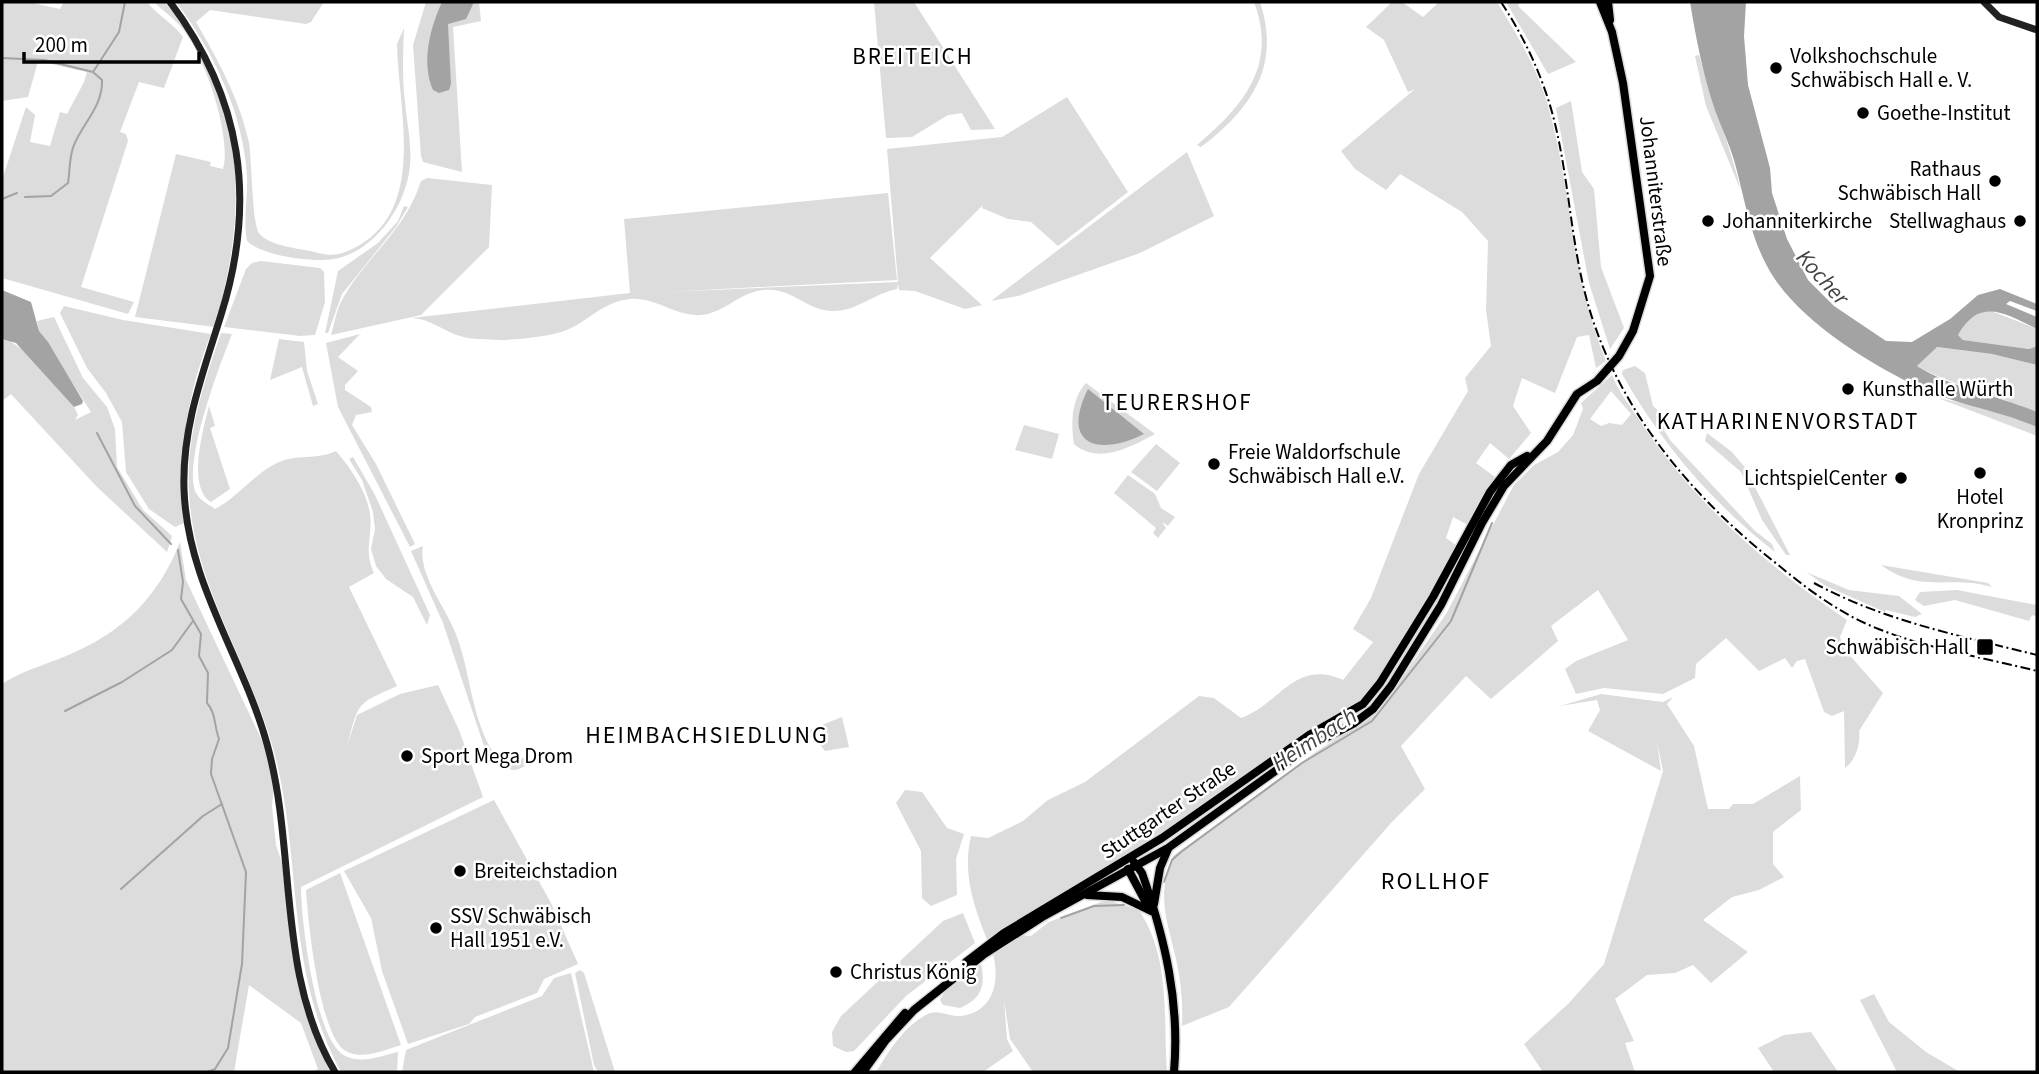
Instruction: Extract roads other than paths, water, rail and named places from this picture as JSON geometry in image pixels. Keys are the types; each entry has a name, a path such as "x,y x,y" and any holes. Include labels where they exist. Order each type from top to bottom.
{"main road":[{"path":"170,2 205,57 222,94 232,125 241,189 230,282 199,381 186,434 184,489 187,524 202,584 267,741 281,810 299,975 309,1015 335,1072"},
{"name":"Johanniterstraße","path":"1600,2 1611,29"},
{"name":"Johanniterstraße","path":"1538,450 1565,417 1577,394 1608,370 1627,344 1650,276 1635,152 1608,2"},
{"path":"1984,2 1999,17 2037,30"},
{"path":"863,1072 895,1030 938,989 1016,933 1168,848 1310,746 1373,709 1391,686 1441,605 1482,523 1504,486 1538,450"},
{"name":"Stuttgarter Straße","path":"855,1072 894,1022 1004,933 1128,859 1309,735 1363,704 1380,683 1433,597 1490,492 1511,465 1538,450"},
{"path":"1152,911 1160,868 1168,848"},
{"path":"1128,859 1138,866 1152,911"},
{"path":"1128,859 1129,871 1157,921 1175,997 1174,1072"},
{"path":"1080,896 1110,894 1152,911"}],"waterway":[{"path":"25,197 51,196 68,183 72,149 99,98 102,80 93,72 119,32 125,2"},
{"path":"2,58 44,60 93,72"},
{"path":"2,199 17,193"},
{"path":"97,433 135,506 171,544"},
{"name":"Heimbach","path":"1164,882 1172,860 1181,852 1302,763 1372,721 1451,621 1492,523"},
{"path":"178,550 183,582 181,599 201,634 199,656 208,673 207,703 219,739 212,759 211,774 246,872 242,964 228,1048 215,1069 208,1072"},
{"path":"65,711 122,682 172,650 193,621"},
{"path":"121,889 203,816 222,804"},
{"name":"Heimbach","path":"1061,918 1094,906 1124,905"}],"railway":[{"path":"1501,2 1528,50 1549,101 1562,157 1581,274 1598,334 1614,372 1658,444 1685,477 1745,537 1799,582 1844,613 1910,640 2037,671"},
{"path":"1814,583 1868,608 1895,617 2037,655"}],"place":[{"name":"Volkshochschule Schwäbisch Hall e. V.","path":"1776,68"},
{"name":"Goethe-Institut","path":"1863,113"},
{"name":"Rathaus Schwäbisch Hall","path":"1995,181"},
{"name":"Johanniterkirche","path":"1708,221"},
{"name":"Stellwaghaus","path":"2020,221"},
{"name":"Kunsthalle Würth","path":"1848,389"},
{"name":"Freie Waldorfschule Schwäbisch Hall e.V.","path":"1214,464"},
{"name":"Hotel Kronprinz","path":"1980,473"},
{"name":"LichtspielCenter","path":"1901,478"},
{"name":"Schwäbisch Hall","path":"1985,647"},
{"name":"Sport Mega Drom","path":"407,756"},
{"name":"Breiteichstadion","path":"460,871"},
{"name":"SSV Schwäbisch Hall 1951 e.V.","path":"436,928"},
{"name":"Christus König","path":"836,972"}],"district":[{"name":"BREITEICH","path":"913,56"},
{"name":"TEURERSHOF","path":"1177,402"},
{"name":"KATHARINENVORSTADT","path":"1788,421"},
{"name":"HEIMBACHSIEDLUNG","path":"707,735"},
{"name":"ROLLHOF","path":"1436,881"}],"water label":[{"name":"Kocher","path":"1823,277"}]}
